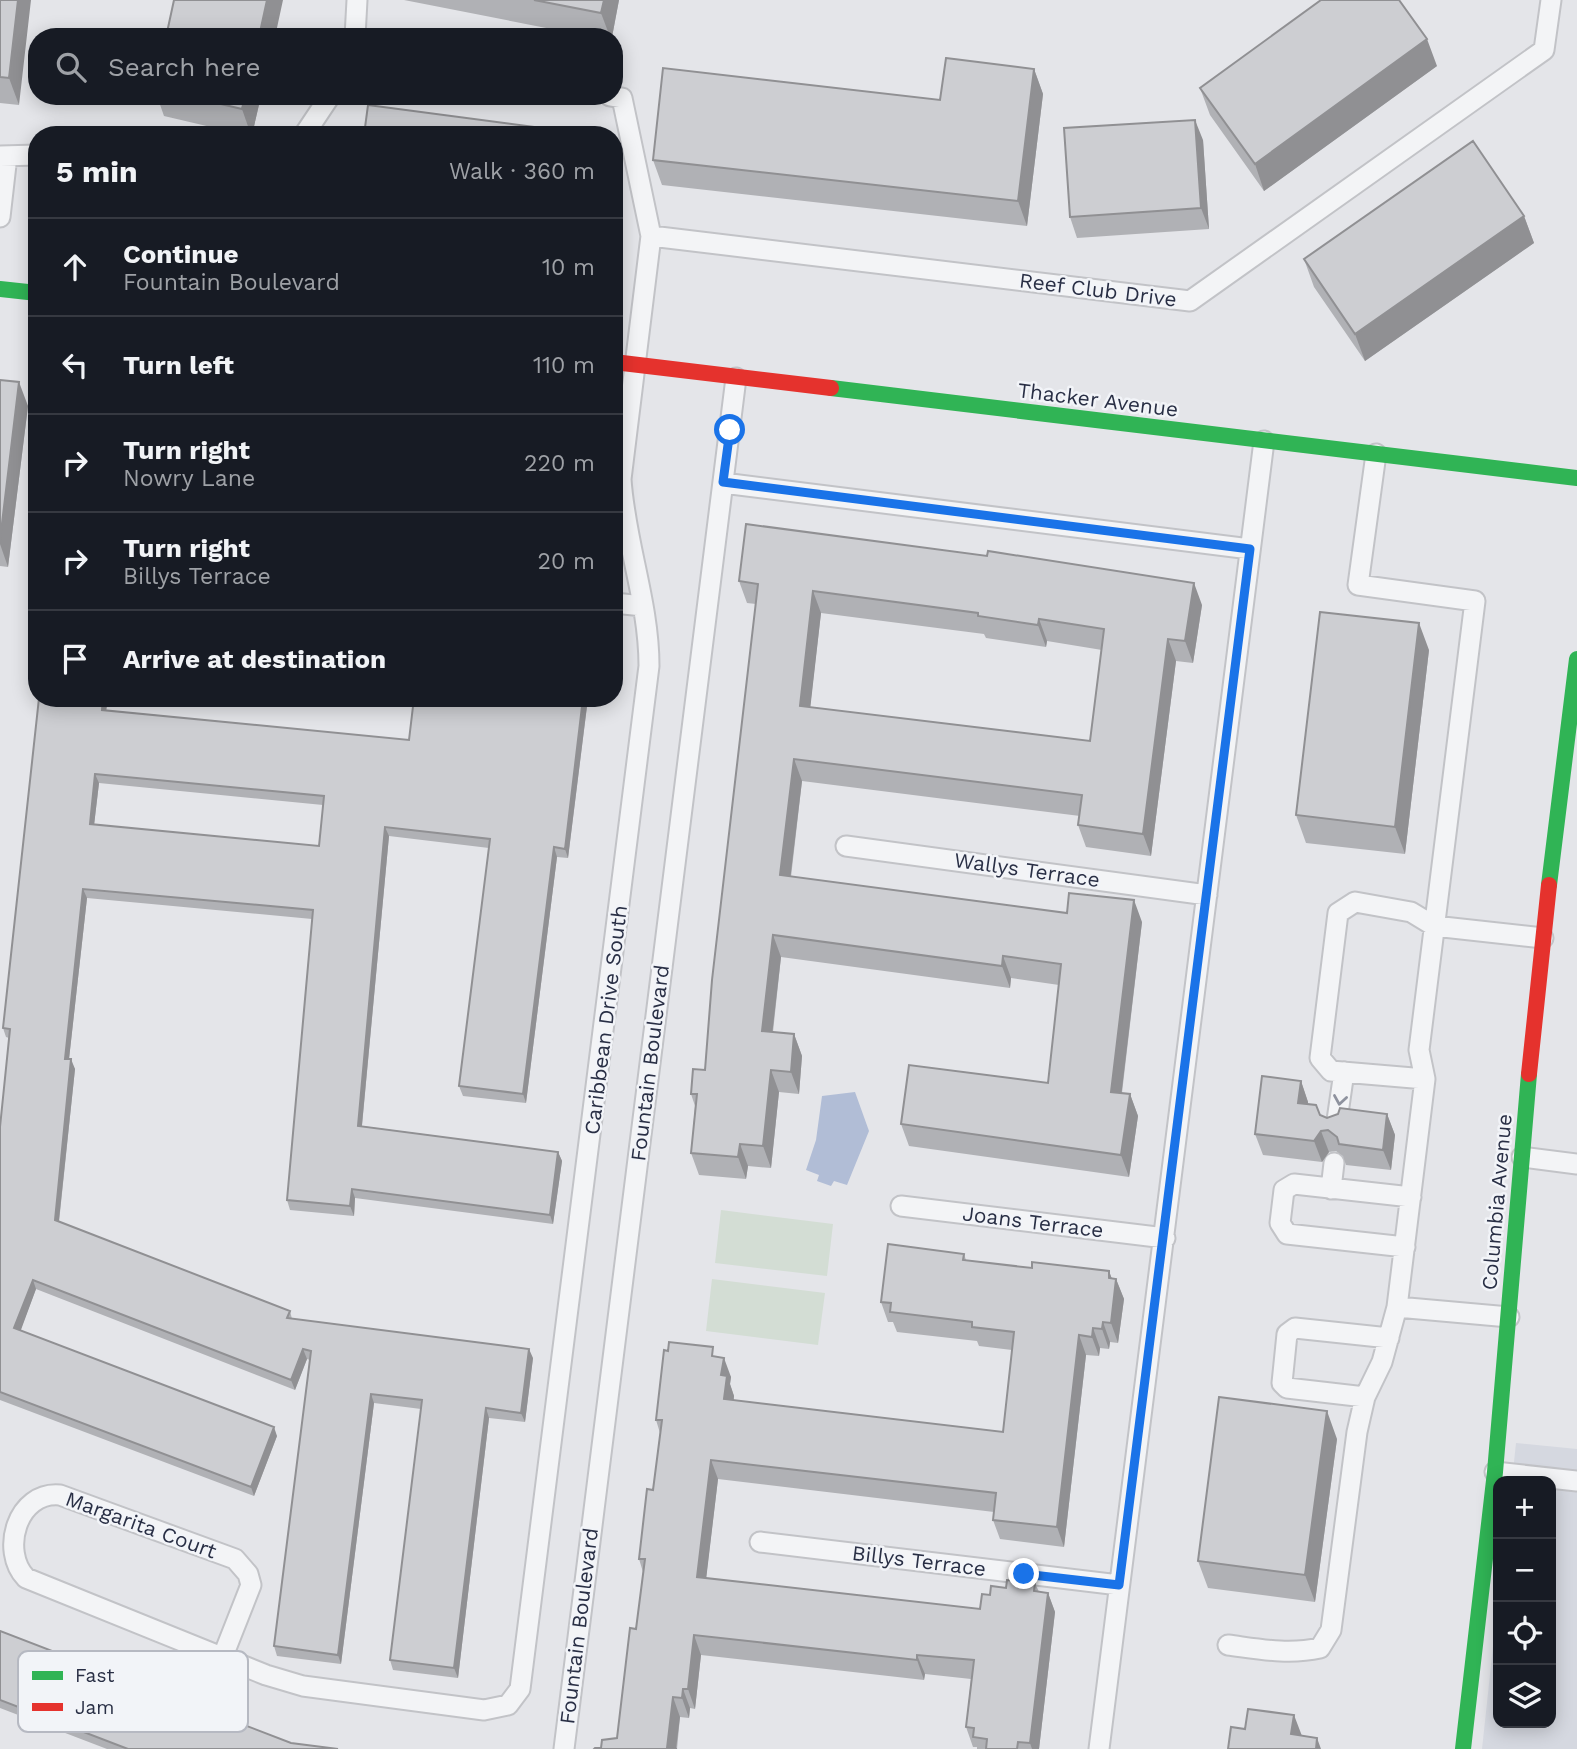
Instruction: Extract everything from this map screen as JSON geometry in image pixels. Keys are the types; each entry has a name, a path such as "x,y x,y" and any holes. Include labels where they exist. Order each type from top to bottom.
{"street":[{"path":"0,289 28,292"},
{"name":"Thacker Avenue","path":"624,363 1577,478"},
{"name":"Columbia Avenue","path":"1463,1749 1495,1472 1543,938 1577,659"}],"lane":[{"path":"355,28 357,0"},
{"name":"Reef Club Drive","path":"651,236 1190,301 1544,50 1551,0"},
{"path":"623,103 651,236 624,363"},
{"path":"309,126 324,105"},
{"path":"0,217 4,156 28,155"},
{"name":"Caribbean Drive South","path":"623,402 624,363"},
{"name":"Fountain Boulevard","path":"564,1749 736,378"},
{"path":"1099,1749 1264,441"},
{"path":"1228,1645 1283,1653 1320,1648 1326,1640 1334,1619 1357,1433 1366,1397 1382,1362 1397,1307 1405,1247 1425,1079 1419,1050 1475,601 1359,585 1376,454"},
{"path":"723,482 1250,549"},
{"name":"Caribbean Drive South","path":"523,1677 649,666 643,606 623,491"},
{"path":"623,604 643,606"},
{"name":"Wallys Terrace","path":"846,846 1208,895"},
{"path":"1425,1079 1331,1071 1320,1058 1338,913 1355,902 1410,912 1434,926 1543,938"},
{"path":"1336,1127 1345,1072"},
{"path":"1522,1157 1577,1164"},
{"path":"1331,1189 1334,1163"},
{"path":"1405,1247 1287,1234 1280,1223 1284,1190 1294,1184 1411,1197"},
{"name":"Joans Terrace","path":"901,1206 1165,1238"},
{"path":"1397,1307 1508,1317"},
{"path":"1366,1397 1287,1388 1282,1383 1287,1334 1295,1328 1389,1338"},
{"path":"1495,1472 1577,1481"},
{"name":"Margarita Court","path":"210,1651 26,1578 18,1570 11,1550 22,1511 29,1502 39,1496 60,1494 235,1559 248,1574 251,1585 225,1651"},
{"name":"Billys Terrace","path":"760,1542 1119,1585"},
{"name":"Margarita Court","path":"248,1667 303,1686 484,1710 508,1705 515,1699 523,1677"}],"shaded area":[{"path":"721,1210 833,1224 827,1276 715,1263"},
{"path":"712,1279 825,1293 818,1345 706,1331"},
{"path":"1516,1443 1577,1449 1577,1749 1482,1749 1493,1647 1493,1728 1556,1728 1556,1476 1513,1476"}],"water":[{"path":"855,1092 869,1131 847,1185 834,1181 831,1186 817,1181 819,1175 806,1170 816,1140 822,1096"}],"building":[{"path":"0,0 18,0 9,78 0,77"},
{"path":"174,0 267,0 261,28 168,28"},
{"path":"534,0 604,0 601,13"},
{"path":"1321,0 1399,0 1427,39 1255,164 1200,88"},
{"path":"946,58 1034,69 1018,201 653,160 663,68 940,100"},
{"path":"225,105 243,105 242,109"},
{"path":"368,105 527,126 365,126"},
{"path":"1195,120 1201,208 1070,217 1064,128"},
{"path":"1473,141 1524,216 1355,334 1304,259"},
{"path":"0,380 19,382 0,540"},
{"path":"746,524 987,556 988,551 1194,583 1185,641 1168,639 1143,834 1078,825 1082,795 794,759 780,875 1067,913 1069,893 1134,900 1111,1092 1130,1094 1121,1155 901,1124 909,1065 1048,1083 1061,964 1003,956 1002,966 773,935 762,1031 794,1034 791,1072 771,1070 763,1146 740,1144 738,1157 691,1153 697,1094 691,1094 693,1069 705,1070 712,980 758,584 739,581","holes":["813,591 978,613 978,616 1038,625 1039,619 1104,629 1090,741 800,706"]},
{"path":"1320,612 1419,623 1395,827 1296,815"},
{"path":"38,707 102,707 102,710 409,740 413,707 582,707 565,849 554,847 523,1094 459,1086 490,839 385,827 358,1126 558,1152 550,1215 352,1189 350,1206 287,1200 313,910 83,889 65,1059 71,1059 55,1220 290,1311 287,1318 529,1349 521,1413 486,1408 454,1668 390,1660 422,1400 371,1394 338,1655 274,1646 311,1351 303,1349 291,1380 33,1280 14,1328 274,1427 251,1487 0,1392 0,1127 10,1029 3,1028","holes":["95,774 324,796 319,846 90,824"]},
{"path":"1262,1076 1301,1081 1298,1103 1316,1105 1320,1115 1327,1118 1338,1114 1340,1108 1387,1114 1383,1150 1339,1144 1337,1137 1328,1130 1321,1131 1314,1141 1255,1134"},
{"path":"888,1244 964,1254 963,1260 1032,1268 1032,1262 1109,1271 1109,1278 1116,1279 1111,1323 1103,1322 1102,1329 1093,1328 1092,1337 1079,1335 1057,1527 993,1520 996,1493 711,1460 697,1577 980,1609 982,1594 990,1595 991,1586 1006,1588 1007,1580 1035,1583 1034,1591 1048,1593 1030,1743 1018,1742 1017,1749 986,1749 987,1739 973,1737 974,1728 966,1727 974,1660 917,1655 917,1660 694,1635 688,1689 683,1689 682,1698 673,1697 667,1748 677,1749 594,1749 601,1748 602,1740 617,1738 630,1628 636,1629 645,1559 639,1559 647,1489 653,1490 662,1420 656,1420 664,1350 668,1351 669,1342 713,1347 712,1356 724,1358 721,1375 727,1376 724,1399 1003,1432 1014,1332 972,1327 972,1322 890,1312 891,1303 881,1302"},
{"path":"1219,1397 1327,1411 1305,1575 1198,1561"},
{"path":"0,1631 52,1651 18,1651 18,1707 0,1700"},
{"path":"1248,1709 1294,1715 1291,1734 1317,1738 1316,1749 1228,1749 1231,1727 1245,1729"},
{"path":"248,1726 291,1743 338,1749 128,1749 84,1732 248,1732"}],"traffic: fast":[{"path":"0,289 28,292"},
{"path":"831,388 1577,478"},
{"path":"1549,885 1577,659"},
{"path":"1463,1749 1495,1472 1529,1074"}],"traffic: jam":[{"path":"623,363 831,388"},
{"path":"1529,1074 1549,885"}],"route":[{"path":"730,430 723,482 1250,549 1119,1585 1024,1574"}]}
